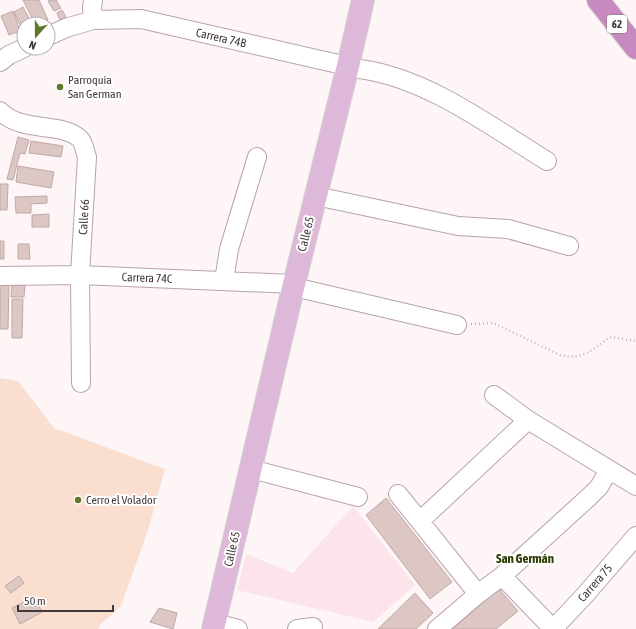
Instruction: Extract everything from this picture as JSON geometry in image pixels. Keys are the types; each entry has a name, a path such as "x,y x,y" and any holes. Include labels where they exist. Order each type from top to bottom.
{"highway":[{"name":"62","path":"598,0 636,48"}],"main road":[{"name":"Calle 65","path":"214,626 363,0"}],"street":[{"path":"93,0 93,20"},
{"name":"Carrera 74B","path":"56,32 93,20 141,19 387,74 441,96 547,161"},
{"path":"0,62 16,52"},
{"name":"Calle 66","path":"0,111 4,116 22,124 69,132 81,140 87,156 80,275 81,383"},
{"path":"224,281 229,249 257,157"},
{"path":"316,196 458,226 508,229 569,246"},
{"name":"Carrera 74C","path":"0,276 80,275 224,281 294,286 457,325"},
{"path":"494,395 528,420 636,486"},
{"path":"420,521 528,420"},
{"path":"251,469 358,497"},
{"path":"436,629 502,576 590,497 599,487 609,470"},
{"path":"398,494 478,594"},
{"name":"Carrera 75","path":"553,629 636,536"},
{"path":"502,576 553,629"},
{"path":"214,626 238,629"}],"path":[{"path":"457,325 493,323 569,358 579,357 610,337 636,341"}],"shaded area":[{"name":"Cerro el Volador","path":"0,378 18,381 54,428 165,469 148,530 121,606 100,625 98,629 0,629"},
{"path":"353,506 415,585 373,622 237,590 246,554 293,573"}],"building":[{"path":"23,0 39,0 46,16 31,16"},
{"path":"56,0 61,8 54,11 48,1"},
{"path":"23,7 28,16 16,16 14,12"},
{"path":"62,10 66,17 60,20 57,13"},
{"path":"13,11 16,20 16,32 9,35 1,16"},
{"path":"18,137 29,140 25,154 20,153 13,180 7,179"},
{"path":"31,141 63,146 61,157 29,153"},
{"path":"18,166 54,172 51,188 16,182"},
{"path":"0,184 8,184 7,210 0,210"},
{"path":"47,196 47,203 31,204 31,213 16,213 15,197"},
{"path":"49,214 49,227 32,227 32,215"},
{"path":"0,241 4,241 4,259 0,259"},
{"path":"18,244 29,244 30,259 18,259"},
{"path":"0,285 9,285 8,329 0,329"},
{"path":"12,285 25,285 24,297 11,297"},
{"path":"12,299 23,299 22,338 12,338"},
{"path":"386,498 452,582 430,599 366,515"},
{"path":"19,576 24,583 11,593 5,586"},
{"path":"499,589 518,611 496,629 452,629"},
{"path":"415,593 433,613 416,629 378,629"},
{"path":"34,597 42,612 20,624 12,608"},
{"path":"159,608 177,613 173,629 150,622"}],"place":[{"name":"Parroquia San German","path":"60,87"},
{"name":"Cerro el Volador","path":"78,500"}],"district":[{"name":"San Germán","path":"525,558"}]}
